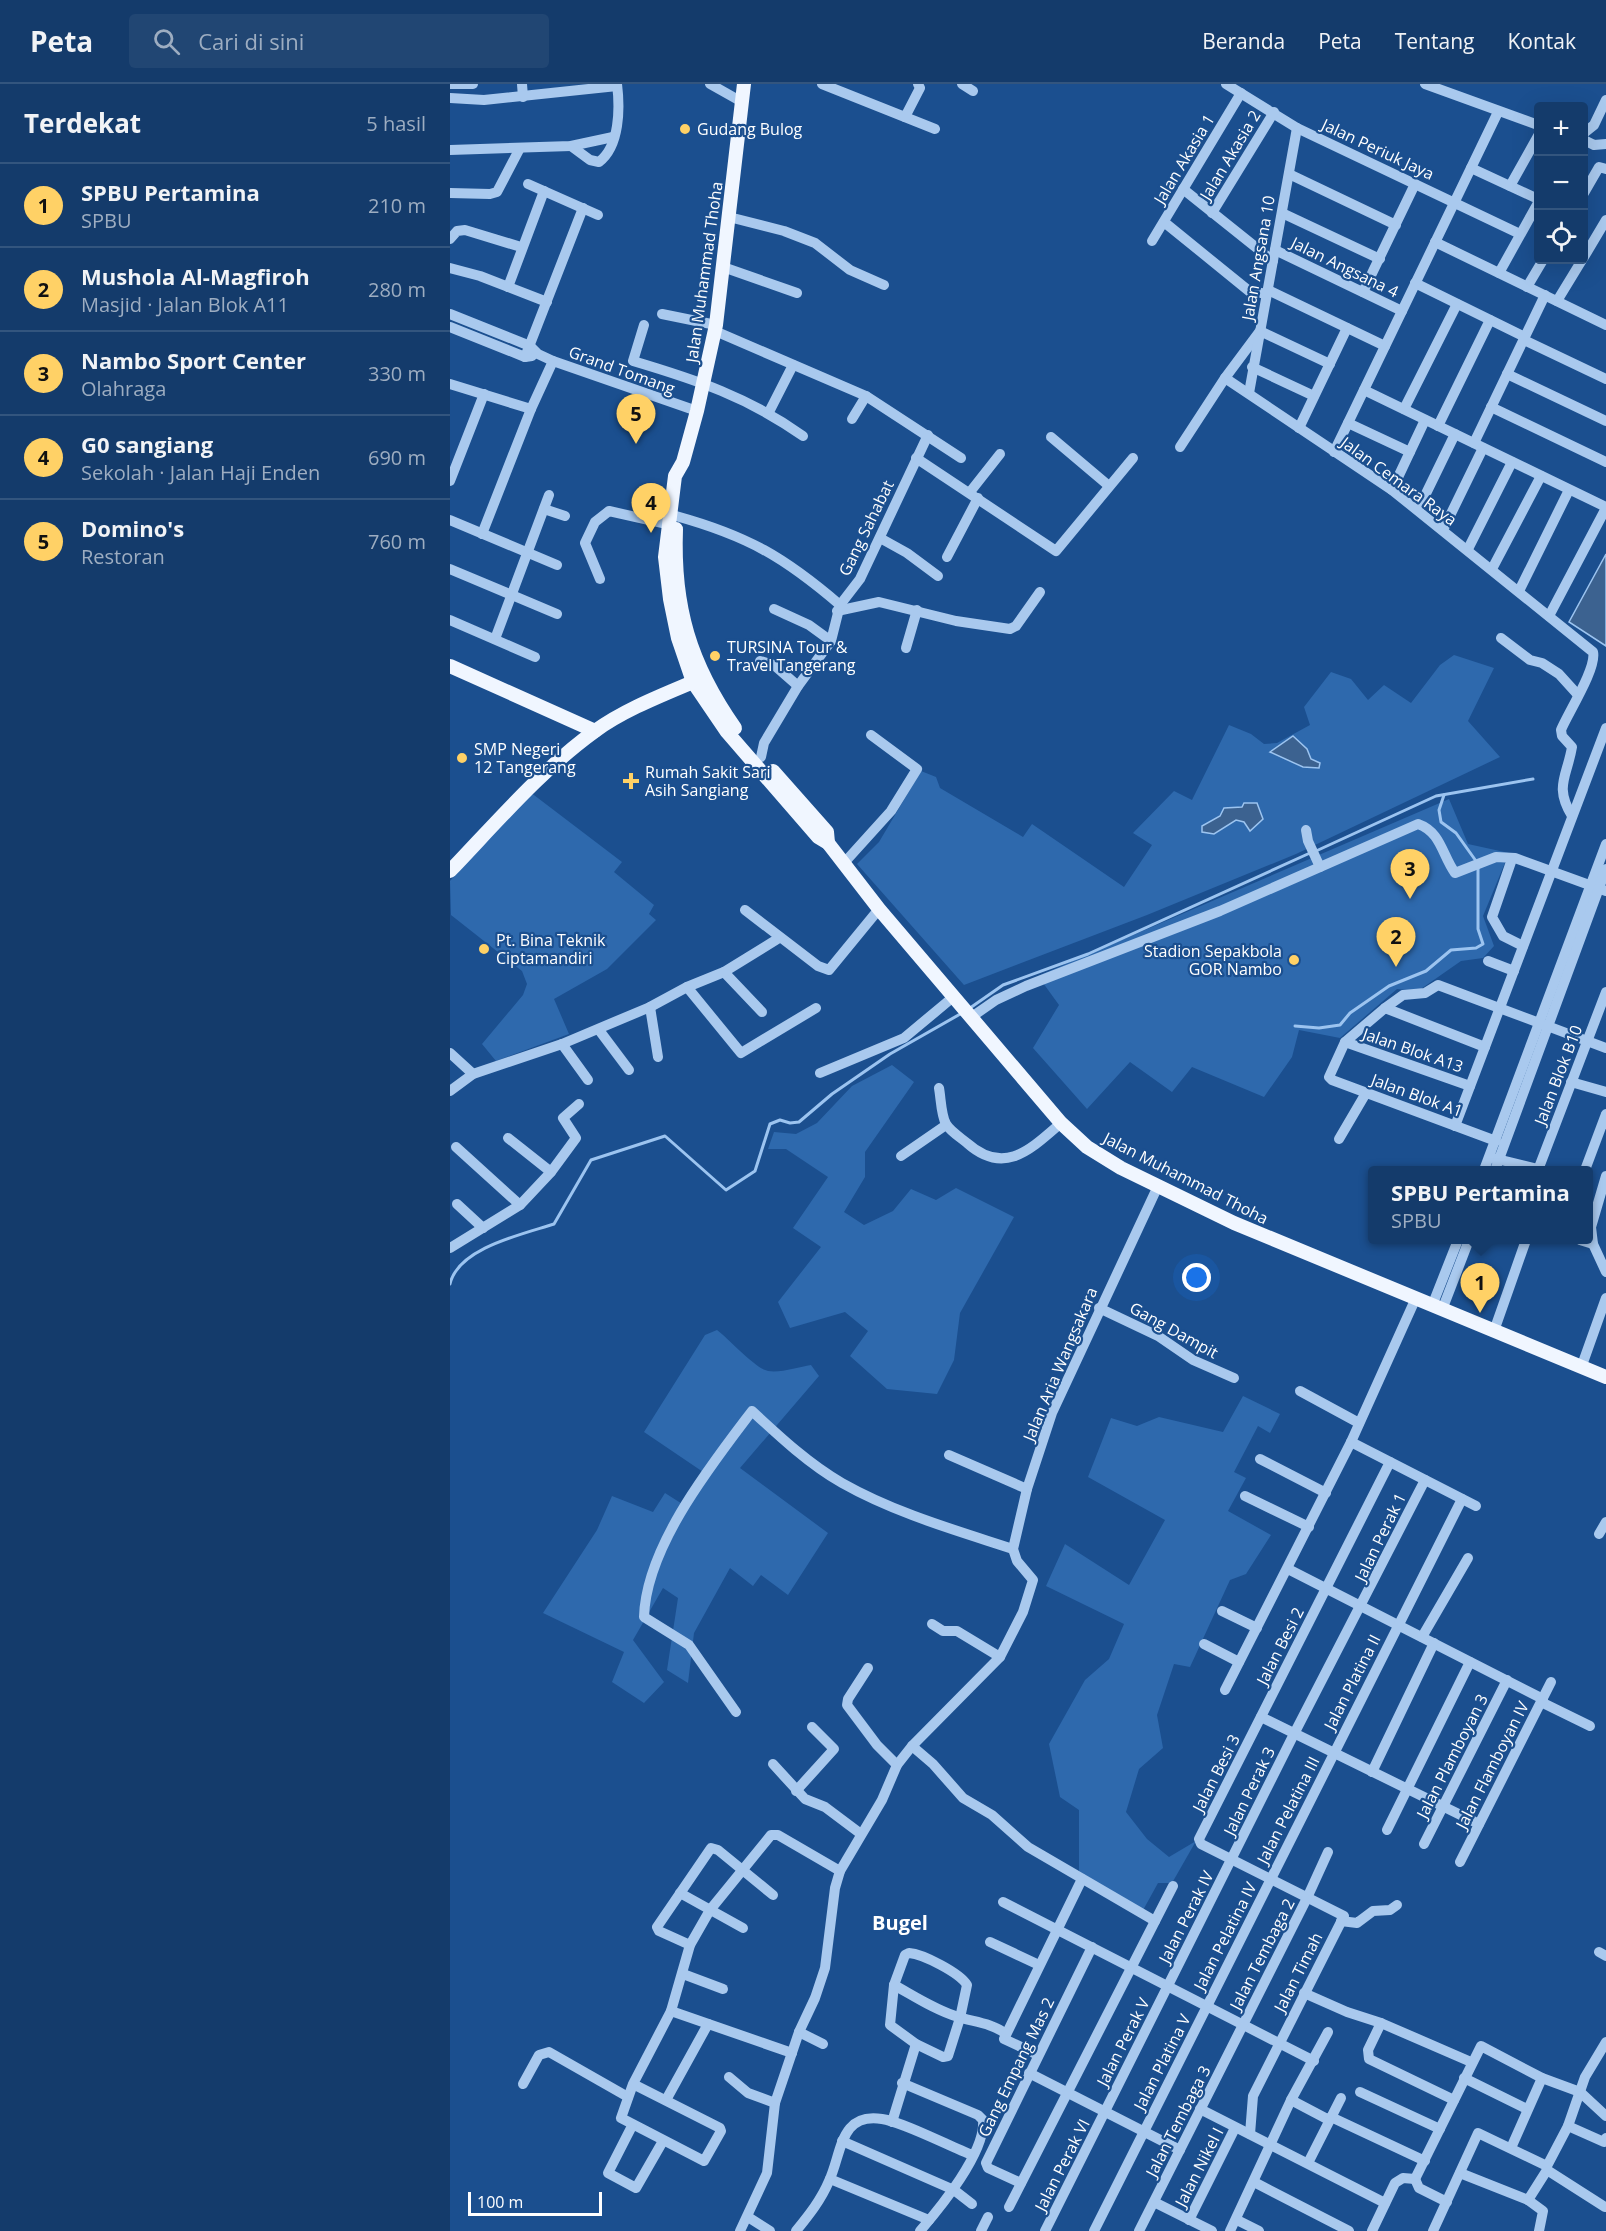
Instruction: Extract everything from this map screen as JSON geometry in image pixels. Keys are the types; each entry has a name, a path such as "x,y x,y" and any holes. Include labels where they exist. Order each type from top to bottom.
{"main road":[{"name":"Jalan Muhammad Thoha","path":"744,84 716,328 683,462 685,473 672,520 674,573 683,637 693,682 818,837 828,843 879,909 968,1016 1061,1124 1087,1147 1158,1186 1256,1233 1606,1377"},
{"name":"Jalan Muhammad Thoha","path":"683,637 730,729 761,757 826,832 828,843"},
{"path":"450,666 595,731"},
{"path":"450,871 533,785 595,731 620,716 693,682"}],"street":[{"path":"451,84 473,84"},
{"path":"522,84 523,97"},
{"path":"710,84 742,102"},
{"path":"822,84 935,129"},
{"path":"905,117 920,88 918,84"},
{"path":"962,84 974,91"},
{"name":"Jalan Periuk Jaya","path":"1226,84 1297,128 1520,234"},
{"path":"1425,84 1534,123"},
{"path":"450,98 484,100 523,97 617,85 620,117 605,158 599,162 590,160 570,146"},
{"name":"Jalan Akasia 1","path":"1152,241 1240,93"},
{"path":"1588,130 1594,125 1606,100"},
{"path":"1334,452 1498,111"},
{"name":"Jalan Akasia 2","path":"1212,213 1274,112"},
{"name":"Jalan Angsana 10","path":"1249,393 1297,128"},
{"path":"450,150 570,146 613,137"},
{"path":"1588,142 1605,146"},
{"path":"1510,186 1534,145"},
{"path":"450,193 490,194 497,192 520,148"},
{"path":"1588,186 1599,167 1606,169"},
{"path":"1471,168 1534,198"},
{"path":"1289,174 1396,225"},
{"path":"528,184 598,215"},
{"path":"1363,292 1415,184"},
{"name":"Jalan Angsana 4","path":"1183,189 1212,213 1274,256 1363,292 1402,311"},
{"path":"508,287 521,247 544,192"},
{"path":"450,327 525,357 534,350 547,302 583,208"},
{"path":"1499,273 1534,210"},
{"path":"1282,213 1380,259"},
{"path":"729,217 784,231 815,243 850,270 884,285"},
{"path":"1588,250 1606,220"},
{"path":"1164,222 1249,291 1267,292 1385,346"},
{"path":"450,239 457,231 465,230 521,247"},
{"path":"1435,242 1606,325"},
{"path":"1527,287 1541,264"},
{"path":"1557,301 1579,264"},
{"path":"723,267 797,293"},
{"path":"450,268 547,302"},
{"path":"1415,283 1606,379"},
{"path":"1443,530 1479,446 1491,407 1545,295"},
{"path":"1404,409 1457,304"},
{"name":"Grand Tomang","path":"450,314 534,350 553,361 697,411"},
{"path":"662,314 716,328 792,365 866,396 961,458"},
{"path":"1438,426 1490,320"},
{"path":"644,325 633,361 704,382 769,412 803,436"},
{"path":"1299,428 1347,328"},
{"path":"1180,447 1225,378 1260,331 1330,364"},
{"path":"482,534 553,361"},
{"path":"769,412 792,365"},
{"path":"1252,368 1314,396"},
{"path":"1507,374 1606,421"},
{"name":"Jalan Cemara Raya","path":"1225,378 1392,490 1468,549 1594,654 1578,694"},
{"path":"450,384 531,410"},
{"path":"1364,390 1606,508 1549,616"},
{"path":"450,481 484,394"},
{"path":"852,419 866,396"},
{"path":"1491,407 1606,462"},
{"path":"1392,490 1425,420"},
{"path":"1348,423 1410,452"},
{"path":"1418,510 1455,434"},
{"name":"Gang Sahabat","path":"761,757 764,742 798,686 831,641 836,631 839,608 860,579 928,435"},
{"path":"1051,437 1108,486"},
{"path":"948,557 974,495 1000,454"},
{"path":"916,458 1056,551 1133,458"},
{"path":"1468,549 1512,462"},
{"path":"1492,569 1541,476"},
{"path":"1519,591 1569,490"},
{"path":"495,639 549,495"},
{"path":"544,509 565,516"},
{"path":"600,579 585,543 595,522 609,511 672,520 732,533 772,552 839,608 879,602 956,621 1010,629 1016,626 1040,592"},
{"path":"450,520 557,565"},
{"path":"880,538 907,553 938,576"},
{"path":"450,569 557,614"},
{"path":"774,609 809,625 831,641"},
{"path":"906,648 917,610"},
{"path":"450,620 535,657"},
{"path":"1501,638 1530,660 1542,663 1559,674 1578,694 1561,730 1562,736 1572,747 1562,783 1562,795 1572,816"},
{"path":"760,661 774,664 798,686"},
{"path":"1455,1125 1606,728"},
{"path":"844,863 891,811 917,769 871,735"},
{"path":"968,1016 1026,986 1155,938 1318,862 1418,824 1427,827 1435,834 1455,873 1496,857 1512,860 1515,858 1599,889"},
{"path":"1306,830 1318,862"},
{"path":"1599,889 1606,844"},
{"path":"1512,860 1492,917 1503,936 1523,946"},
{"path":"1494,1162 1496,1141 1606,869"},
{"path":"745,910 818,966 829,970 879,909"},
{"path":"450,1091 473,1074 599,1030 650,1007 687,987 724,972 779,938"},
{"path":"1488,961 1514,970"},
{"path":"724,972 762,1012"},
{"path":"1346,1042 1403,995 1425,993 1438,985 1606,1048"},
{"path":"687,987 741,1053 816,1008"},
{"name":"Jalan Blok B10","path":"1541,1166 1606,992"},
{"path":"820,1073 904,1038 953,998"},
{"path":"650,1007 658,1057"},
{"path":"1385,1008 1485,1047"},
{"path":"1494,1162 1543,1025"},
{"path":"599,1030 629,1070"},
{"name":"Jalan Blok A1","path":"1346,1042 1329,1077 1496,1141"},
{"name":"Jalan Blok A13","path":"1346,1042 1470,1086"},
{"path":"562,1044 588,1080"},
{"path":"450,1053 473,1074"},
{"path":"1571,1082 1606,1092"},
{"path":"939,1088 946,1125 975,1150 992,1160 1005,1160 1034,1147 1061,1124"},
{"path":"1340,1139 1366,1093"},
{"path":"450,1248 520,1204 551,1172 576,1138 563,1120 579,1104"},
{"path":"1586,1166 1606,1114"},
{"path":"901,1156 946,1125"},
{"path":"508,1138 551,1172"},
{"path":"456,1147 520,1204"},
{"path":"1494,1162 1517,1166"},
{"path":"1593,1219 1606,1176"},
{"name":"Jalan Aria Wangsakara","path":"1013,1549 1027,1489 1052,1413 1099,1308 1158,1186"},
{"path":"457,1204 483,1228"},
{"path":"1437,1308 1456,1244"},
{"path":"1437,1308 1467,1244"},
{"path":"1494,1332 1524,1244"},
{"path":"1593,1244 1606,1272"},
{"path":"1581,1368 1606,1298"},
{"path":"1225,1690 1351,1442 1415,1300"},
{"name":"Gang Dampit","path":"1099,1308 1158,1336 1193,1360 1234,1378"},
{"path":"1300,1391 1359,1423"},
{"path":"736,1712 689,1645 644,1617 645,1605 663,1544 706,1474 753,1411 789,1445 840,1482 885,1504 1013,1549 1017,1561 1033,1581 1023,1612 1000,1657 912,1746 897,1765 882,1800 840,1871 835,1888 825,1968 815,1998 799,2032 775,2103 767,2173 741,2231"},
{"path":"1351,1442 1476,1506"},
{"path":"949,1455 1027,1489"},
{"path":"1260,1459 1326,1493"},
{"name":"Jalan Besi 2","path":"1260,1717 1390,1462"},
{"name":"Jalan Perak 1","path":"1294,1734 1362,1607 1425,1480"},
{"path":"1245,1496 1309,1527"},
{"name":"Jalan Platina II","path":"1334,1753 1462,1498"},
{"path":"1599,1534 1606,1522"},
{"path":"1422,1637 1468,1558"},
{"path":"1288,1569 1507,1680 1590,1726"},
{"path":"1222,1611 1257,1628"},
{"path":"932,1624 943,1631 957,1631 1000,1657"},
{"path":"1372,1772 1434,1643"},
{"path":"1204,1644 1239,1662"},
{"path":"1387,1830 1470,1662"},
{"path":"868,1668 847,1705 864,1730 897,1765"},
{"name":"Jalan Plamboyan 3","path":"1424,1844 1507,1680"},
{"name":"Jalan Flamboyan IV","path":"1460,1862 1551,1682"},
{"path":"1260,1717 1479,1824"},
{"name":"Jalan Besi 3","path":"1231,1861 1199,1842 1260,1717"},
{"path":"796,1791 834,1749 812,1727"},
{"name":"Jalan Perak 3","path":"1231,1861 1294,1734"},
{"path":"912,1746 933,1764 963,1798 992,1815 1028,1847 1155,1921"},
{"name":"Jalan Pelatina III","path":"1270,1880 1334,1753"},
{"path":"772,1764 805,1799 825,1807 861,1834"},
{"path":"633,2084 720,2128 721,2131 704,2161 621,2118 633,2084 671,2011 690,1946 710,1910 772,1834 840,1871"},
{"path":"690,1946 659,1931 657,1927 711,1848 718,1850 742,1872 773,1895"},
{"name":"Jalan Tembaga 2","path":"1244,2024 1328,1852"},
{"path":"1231,1861 1307,1898 1342,1918 1357,1923 1373,1911 1390,1910 1397,1905"},
{"name":"Jalan Perak IV","path":"1168,1986 1231,1861"},
{"path":"1038,2055 1004,2039 1082,1879"},
{"name":"Jalan Pelatina IV","path":"1207,2005 1270,1880"},
{"path":"1009,2207 1173,1886"},
{"path":"680,1893 743,1928"},
{"path":"1003,1902 1314,2061"},
{"name":"Jalan Timah","path":"1250,2134 1253,2096 1342,1918"},
{"path":"990,1942 1039,1965"},
{"name":"Gang Empang Mas 2","path":"1021,2183 988,2168 986,2163 1092,1947"},
{"path":"913,1953 931,1960 962,1978 967,1985 948,2056 916,2044 890,2025 894,1985 905,1956 913,1953"},
{"path":"683,1974 723,1989"},
{"path":"894,1985 960,2018 976,2020 1006,2034"},
{"name":"Jalan Perak V","path":"1105,2112 1168,1986"},
{"path":"1304,1993 1347,2012 1382,2023 1471,2062"},
{"name":"Jalan Platina V","path":"1094,2231 1207,2005"},
{"path":"671,2011 742,2033 792,2053"},
{"path":"1382,2023 1368,2050 1369,2059 1454,2100"},
{"path":"666,2100 708,2024"},
{"name":"Jalan Tembaga 3","path":"1139,2231 1244,2024"},
{"path":"799,2032 823,2044"},
{"path":"1230,2231 1288,2104 1314,2061 1328,2032"},
{"path":"1528,2200 1568,2126 1585,2078 1606,2042"},
{"path":"892,2122 916,2044"},
{"path":"1415,2179 1478,2047 1484,2045 1542,2078 1580,2092 1606,2116"},
{"path":"523,2084 539,2055 549,2052 628,2097"},
{"path":"1029,2073 1180,2150"},
{"path":"729,2077 748,2093 775,2103"},
{"path":"1464,2078 1527,2109"},
{"path":"1511,2148 1542,2078"},
{"path":"903,2083 981,2117 982,2132 954,2190 920,2231"},
{"path":"1360,2092 1440,2129"},
{"path":"1308,2163 1341,2098"},
{"path":"1288,2104 1330,2119 1425,2161"},
{"path":"1200,2109 1385,2203"},
{"name":"Jalan Perak VI","path":"1045,2231 1105,2112"},
{"path":"796,2231 817,2205 830,2179 847,2130 856,2121 881,2118 972,2156"},
{"path":"633,2126 608,2173 636,2188 663,2141"},
{"path":"1568,2126 1598,2141 1604,2142 1606,2138"},
{"name":"Jalan Nikel I","path":"1189,2220 1235,2128"},
{"path":"1433,2231 1478,2133 1547,2168 1605,2207"},
{"path":"842,2142 954,2190 972,2204"},
{"path":"1460,2173 1528,2200 1543,2211 1539,2231"},
{"path":"830,2179 929,2220"},
{"path":"1372,2231 1398,2179 1415,2179"},
{"path":"1415,2179 1419,2188 1447,2202"},
{"path":"1254,2182 1349,2231"},
{"path":"1154,2202 1205,2229"},
{"path":"748,2217 770,2231"},
{"path":"981,2231 988,2217"},
{"path":"1237,2220 1259,2231"}],"shaded area":[{"path":"1606,554 1606,646 1569,622"},
{"path":"1454,655 1494,668 1468,721 1500,757 1296,854 1147,915 964,985 857,864 879,842 921,771 936,777 940,788 1023,837 1032,824 1124,887 1152,845 1133,833 1174,791 1192,800 1229,725 1251,734 1264,744 1277,743 1310,725 1304,707 1331,672 1351,679 1368,700 1384,685 1411,703 1440,665"},
{"path":"1293,736 1307,749 1311,759 1320,763 1319,768 1303,767 1270,752"},
{"path":"530,792 622,862 614,872 654,905 649,914 656,920 607,969 554,999 569,1034 496,1061 482,1044 523,995 527,984 522,971 451,915 450,881"},
{"path":"1449,799 1468,844 1509,853 1483,916 1494,946 1483,958 1461,961 1418,991 1397,989 1340,1038 1299,1030 1292,1057 1264,1097 1192,1067 1172,1092 1130,1062 1087,1109 1033,1048 1059,1005 1038,976"},
{"path":"1244,803 1257,803 1263,819 1250,831 1244,822 1236,820 1214,834 1202,832 1202,826 1220,816 1224,808 1242,807"},
{"path":"892,1065 914,1082 865,1152 865,1177 844,1212 864,1225 893,1211 911,1189 936,1200 956,1188 1014,1217 960,1313 954,1360 937,1394 887,1389 850,1356 868,1331 845,1312 790,1328 778,1302 821,1247 793,1228 828,1177 786,1149 768,1149 774,1132 796,1134 817,1123 852,1086"},
{"path":"717,1330 763,1369 779,1371 811,1365 819,1376 740,1468 828,1533 788,1595 761,1575 753,1586 730,1568 694,1633 688,1683 667,1670 678,1598 663,1588 633,1640 664,1682 644,1703 612,1682 624,1652 543,1613 597,1530 612,1496 653,1512 665,1493 687,1507 709,1476 644,1432 705,1335"},
{"path":"1243,1396 1280,1414 1270,1433 1258,1426 1234,1472 1246,1478 1228,1511 1271,1535 1246,1574 1230,1580 1190,1667 1174,1664 1157,1715 1163,1748 1139,1769 1126,1812 1147,1839 1169,1857 1196,1841 1172,1883 1158,1883 1142,1912 1079,1871 1079,1810 1060,1797 1049,1744 1085,1680 1109,1659 1124,1624 1046,1586 1065,1544 1129,1585 1165,1520 1088,1477 1111,1418 1137,1426 1159,1417 1223,1432"}],"waterway":[{"path":"1316,851 1436,796 1533,779"},
{"path":"1444,795 1439,810 1441,822 1456,833 1476,861"},
{"path":"970,1008 1003,985 1088,954 1310,853"},
{"path":"1295,1026 1319,1028 1340,1025 1350,1013 1389,986 1426,971 1451,950 1476,948 1483,944 1478,929 1478,867"},
{"path":"450,1284 455,1271 478,1252 493,1244 554,1224 591,1160 665,1136 726,1190 755,1171 770,1124 780,1120 790,1123 799,1122 832,1094 890,1054 962,1013"}],"place":[{"name":"Gudang Bulog","path":"685,129"},
{"name":"Domino's","path":"636,444"},
{"name":"G0 sangiang","path":"651,533"},
{"name":"TURSINA Tour & Travel Tangerang","path":"715,656"},
{"name":"SMP Negeri 12 Tangerang","path":"462,758"},
{"name":"Rumah Sakit Sari Asih Sangiang","path":"631,781"},
{"name":"Nambo Sport Center","path":"1410,899"},
{"name":"Pt. Bina Teknik Ciptamandiri","path":"484,949"},
{"name":"Stadion Sepakbola GOR Nambo","path":"1294,960"},
{"name":"Mushola Al-Magfiroh","path":"1396,967"},
{"name":"SPBU Pertamina","path":"1480,1313"}],"district":[{"name":"Bugel","path":"900,1922"}]}
